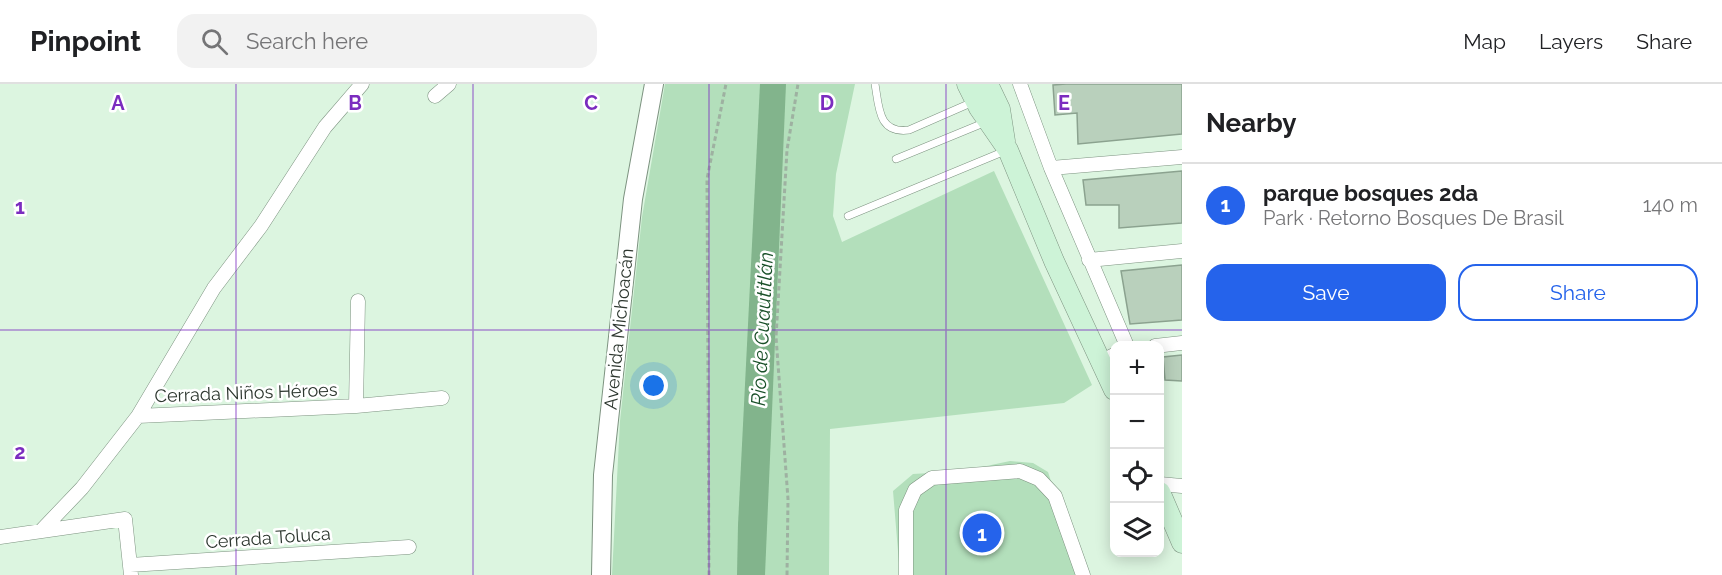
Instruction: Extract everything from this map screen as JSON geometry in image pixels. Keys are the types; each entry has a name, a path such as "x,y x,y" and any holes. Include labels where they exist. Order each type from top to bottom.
{"main road":[{"path":"988,84 1000,109 1007,148 1054,261 1108,358"},
{"path":"971,92 1007,148"},
{"path":"1164,500 1180,532"}],"street":[{"path":"41,531 82,488 138,416 214,288 261,226 325,127 362,84"},
{"path":"435,96 450,84"},
{"name":"Avenida Michoacán","path":"601,575 605,464 633,199 654,84"},
{"path":"1020,84 1051,168 1125,341"},
{"path":"1051,168 1182,157"},
{"path":"1089,260 1182,250"},
{"name":"Cerrada Niños Héroes","path":"356,406 358,301"},
{"path":"1164,344 1182,343"},
{"name":"Cerrada Niños Héroes","path":"138,416 356,406 442,398"},
{"path":"906,575 906,510 915,490 932,478 1020,471 1039,479 1054,496 1083,575"},
{"path":"1164,484 1182,486"},
{"path":"0,537 125,519 130,570"},
{"name":"Cerrada Toluca","path":"130,570 409,547"}],"lane":[{"path":"875,84 886,126 897,131 909,130 971,92"},
{"path":"896,159 988,121"},
{"path":"848,216 1007,148"}],"path":[{"path":"709,575 707,179 726,84"},
{"path":"787,575 788,499 776,337 787,150 798,84"}],"shaded area":[{"path":"665,84 855,84 836,174 833,216 842,242 994,171 1092,385 1064,403 830,429 829,575 612,575 620,421 642,217"},
{"path":"1010,461 1033,463 1048,472 1082,575 900,575 893,491 913,474 963,471"}],"water":[{"name":"Rio de Cuautitlán","path":"760,84 786,84 765,575 737,575 738,525"}],"building":[{"path":"1182,84 1182,134 1078,144 1077,113 1055,115 1053,85"},
{"path":"1182,171 1182,223 1119,228 1119,205 1086,205 1083,180"},
{"path":"1182,265 1182,320 1130,324 1121,271"},
{"path":"1182,355 1182,381 1165,380 1164,357"}],"place":[{"name":"parque bosques 2da","path":"982,533"}]}
